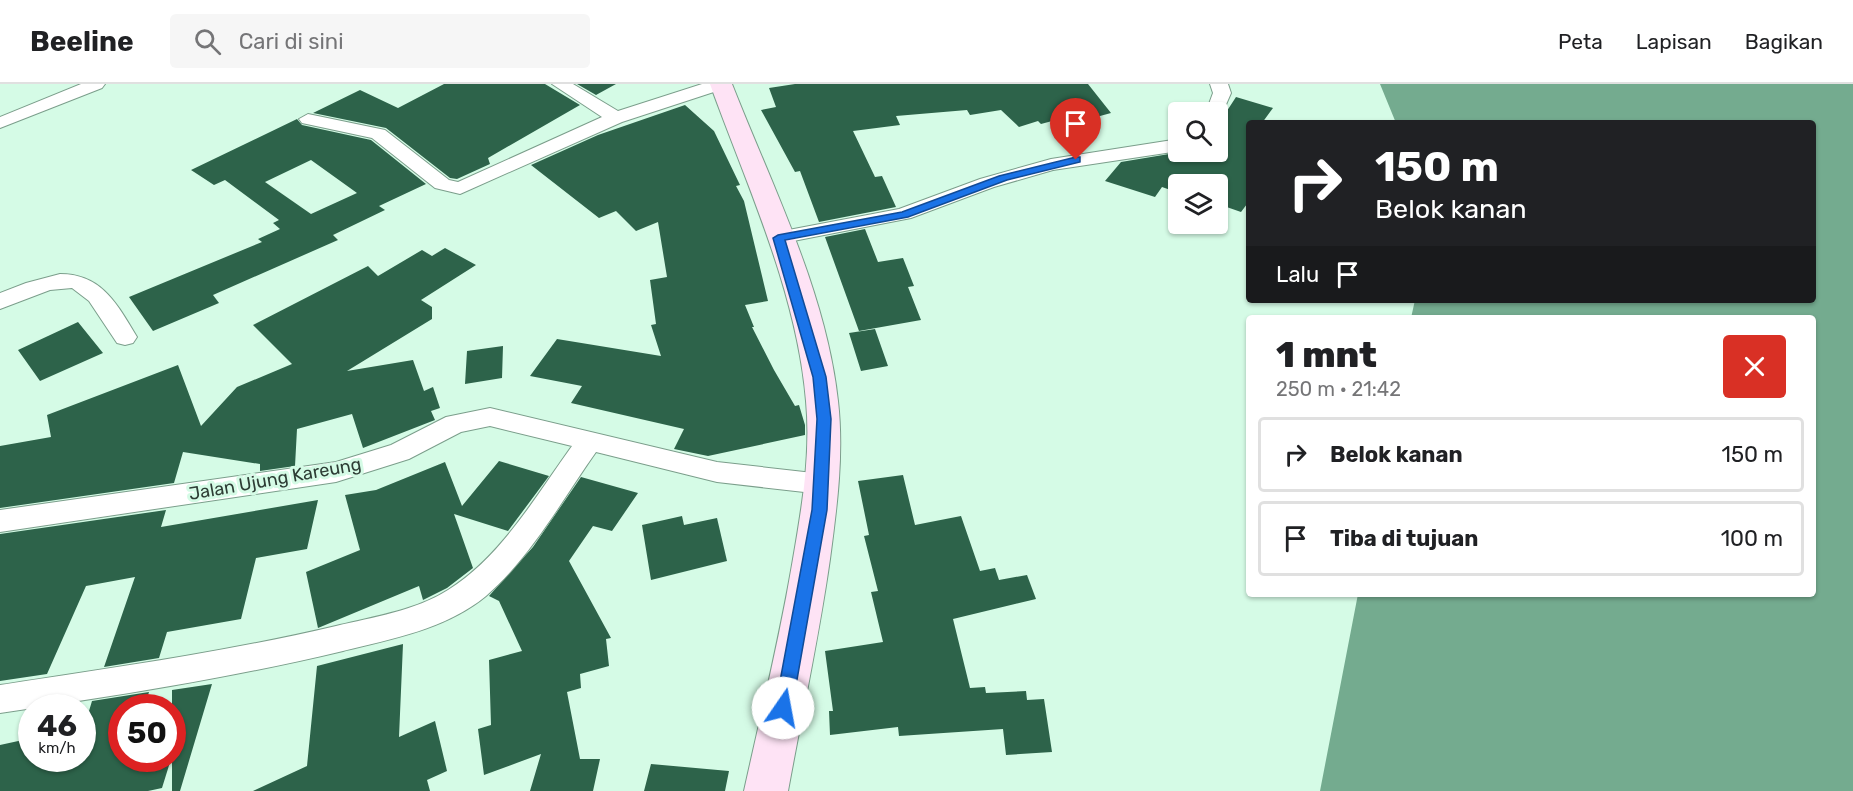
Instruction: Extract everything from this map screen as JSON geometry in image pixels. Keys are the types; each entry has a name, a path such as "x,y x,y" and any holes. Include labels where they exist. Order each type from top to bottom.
{"main road":[{"path":"721,84 778,238 819,377 824,419 822,484 807,590 766,791"}],"street":[{"path":"0,123 96,84"},
{"path":"561,84 616,118"},
{"path":"308,119 378,134 442,184 460,188 616,118 721,84"},
{"path":"1219,84 1222,93 1219,102"},
{"path":"778,238 904,214 987,183 1051,165 1168,147"},
{"path":"0,302 43,285 66,282 82,284 92,290 125,338"},
{"name":"Jalan Ujung Kareung","path":"0,521 336,472 400,452 472,418 490,417 509,420 589,443 717,472 822,484"},
{"path":"0,699 275,653 333,640 433,612 460,599 483,580 502,559 589,443"}],"shaded area":[{"path":"1380,84 1853,84 1853,791 1320,791 1357,597 1816,597 1816,315 1412,315 1414,303 1816,303 1816,120 1395,120"}],"building":[{"path":"444,84 545,84 580,105 488,158 490,164 457,179 450,178 386,128 313,113 360,90 398,108"},
{"path":"577,84 616,84 596,95"},
{"path":"795,84 1088,84 1111,113 1089,119 1082,113 1041,124 1038,121 1019,127 1001,110 970,115 967,110 896,116 900,125 853,131 875,177 882,176 896,207 819,222 800,171 795,172 761,110 776,107 769,88"},
{"path":"1236,97 1273,108 1264,120 1246,120 1246,205 1241,212 1228,207 1228,174 1168,174 1168,189 1162,187 1155,197 1105,181 1121,162 1168,154 1168,162 1228,162 1228,109"},
{"path":"685,105 714,131 740,185 736,186 744,201 768,301 745,305 754,327 752,327 774,370 795,406 799,405 805,425 805,435 708,456 674,449 684,429 571,403 582,386 530,376 557,339 661,356 651,325 656,324 650,280 667,277 658,222 636,231 616,211 599,218 531,165 598,135"},
{"path":"297,119 302,125 371,140 426,184 379,206 385,210 333,235 338,240 213,295 219,303 153,331 129,297 262,242 258,239 280,229 273,223 279,220 225,180 214,185 191,170","holes":["311,160 357,193 311,214 265,182"]},
{"path":"865,229 878,262 903,258 914,286 908,287 921,320 859,331 825,237"},
{"path":"445,248 476,265 421,300 432,307 432,319 347,371 413,360 424,391 433,387 440,408 431,411 435,420 363,448 352,414 297,429 295,466 260,471 260,464 183,452 174,483 0,508 0,446 51,437 47,415 178,365 201,426 237,387 292,364 253,325 368,266 378,276 422,250 432,256"},
{"path":"78,322 103,353 40,381 18,350"},
{"path":"875,329 888,366 861,371 849,333"},
{"path":"503,346 502,378 465,384 467,351"},
{"path":"499,461 549,476 508,531 454,514 473,568 447,588 423,600 419,586 318,628 306,572 360,550 345,495 376,490 445,462 462,506"},
{"path":"903,475 915,525 961,516 980,571 995,568 999,580 1027,575 1036,599 953,619 970,688 985,687 986,693 1026,691 1027,700 1044,699 1052,752 1006,755 1003,729 899,736 898,727 830,735 829,711 833,711 825,651 883,642 871,592 878,591 864,536 869,535 858,481"},
{"path":"581,477 638,493 612,531 593,526 569,561 611,638 606,639 609,666 580,674 581,688 567,692 580,759 600,759 593,791 530,791 541,754 484,775 478,729 491,725 489,660 522,651 499,601 489,596 533,547"},
{"path":"318,500 307,549 256,558 241,619 167,632 159,658 104,667 135,577 86,586 47,674 0,681 0,534 166,510 161,527"},
{"path":"682,516 684,525 717,518 727,561 651,580 642,525"},
{"path":"403,644 399,737 435,721 447,771 427,780 430,791 253,791 307,766 317,666"},
{"path":"212,684 186,771 186,694 172,694 172,690"},
{"path":"108,698 108,772 167,772 162,788 148,791 0,791 0,745 18,741 18,772 96,772 96,700"},
{"path":"651,764 729,771 725,791 644,791"},
{"path":"172,772 186,772 180,791 172,791"}],"route":[{"path":"783,708 807,590 820,510 824,419 819,377 796,290 778,238 904,214 1018,173 1076,160"}]}
